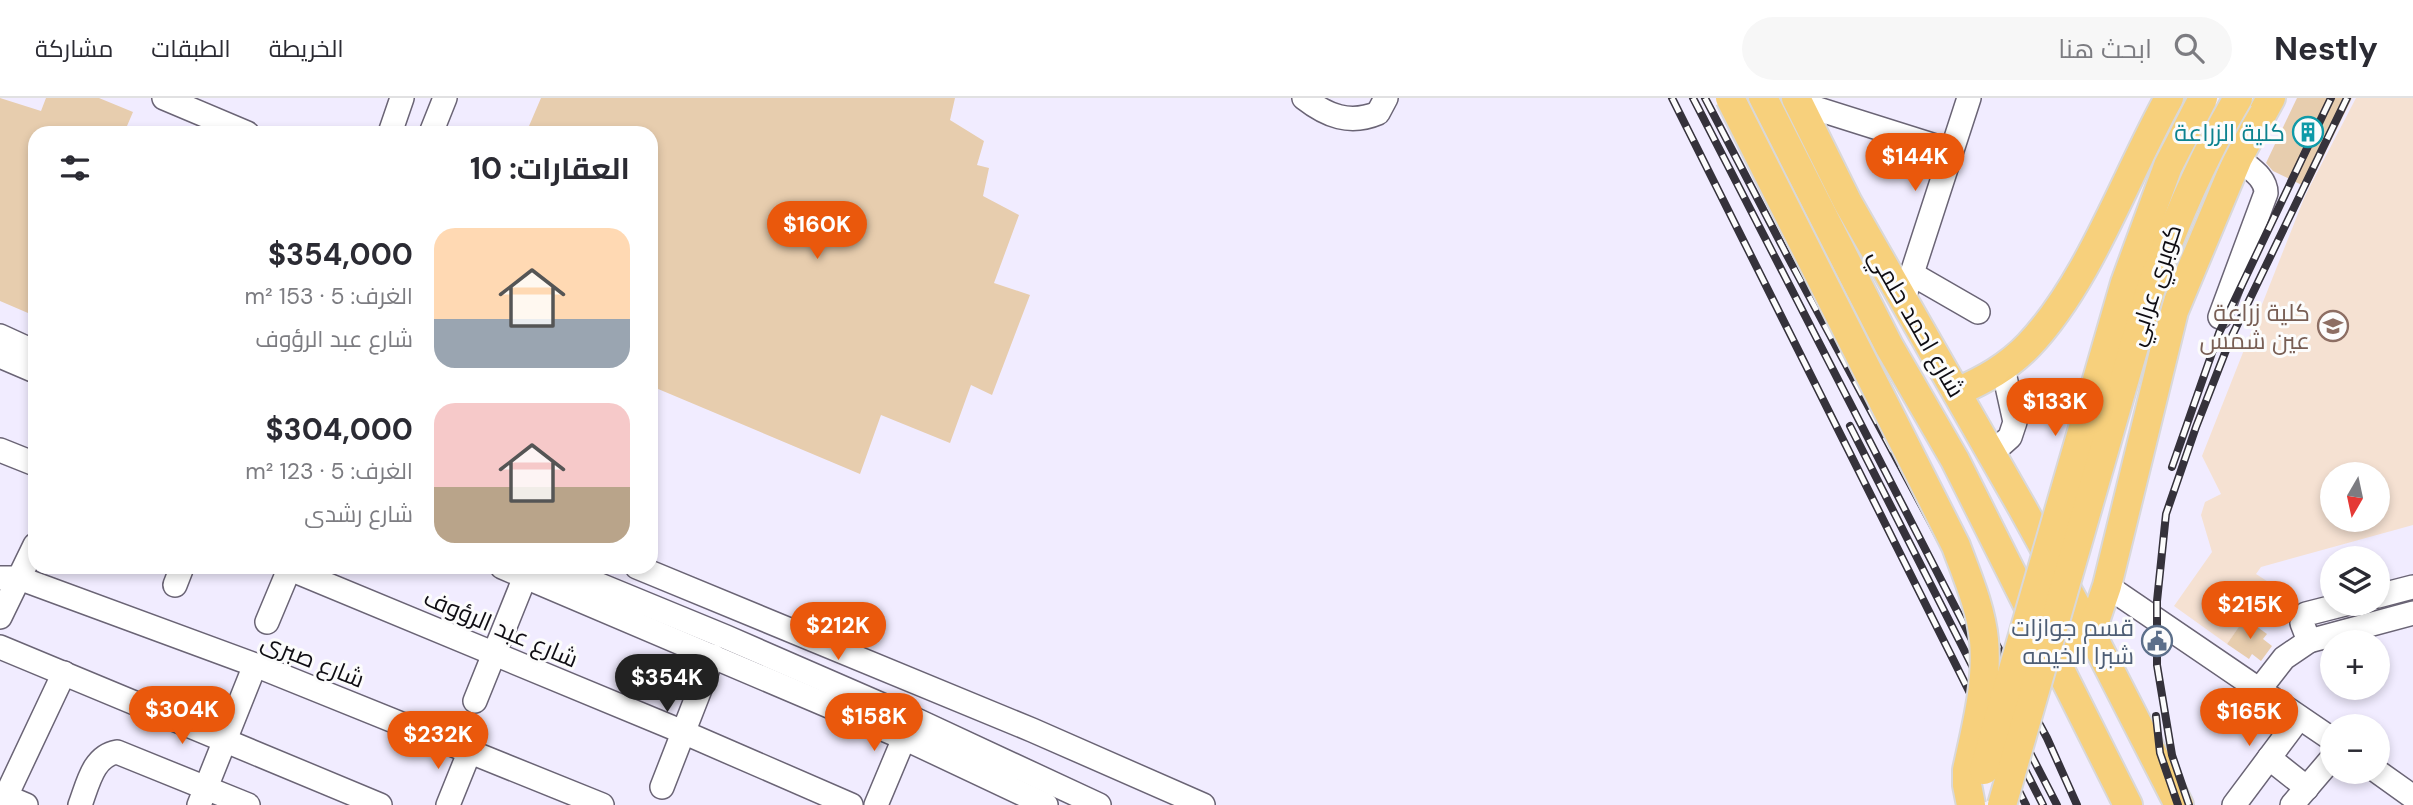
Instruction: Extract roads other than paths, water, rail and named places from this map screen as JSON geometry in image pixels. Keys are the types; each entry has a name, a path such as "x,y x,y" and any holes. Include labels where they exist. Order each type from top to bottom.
{"main road":[{"path":"1730,98 1951,535 1971,587 1984,640 1984,675 1968,770 1967,785 1973,805"},
{"name":"شارع احمد حلمي","path":"1763,98 1889,346 1955,460 2128,805"},
{"name":"كوبري عرابي","path":"1973,805 2125,283 2168,166 2203,98"},
{"name":"كوبري عرابي","path":"2002,805 2150,291 2175,222 2202,160 2238,98"},
{"path":"2056,661 2091,633 2107,586 2174,311 2238,158 2271,98"},
{"path":"1957,392 2003,369 2043,329 2069,290 2164,99"},
{"name":"شارع احمد حلمي","path":"1797,100 1848,204 1992,453 2091,633 2179,805"}],"street":[{"path":"164,98 230,126"},
{"path":"392,126 402,98"},
{"path":"434,126 445,98"},
{"path":"1304,98 1331,116 1354,119 1378,113 1386,98"},
{"path":"1903,302 1969,98"},
{"path":"1797,100 1951,151"},
{"path":"2220,317 2266,193 2266,185 2262,179 2238,158"},
{"path":"1912,274 1978,312"},
{"path":"0,336 28,349"},
{"path":"0,356 28,368"},
{"path":"1992,453 2010,437 2015,422 2003,369"},
{"path":"0,450 28,461"},
{"path":"0,617 9,578 28,554"},
{"path":"267,622 286,574"},
{"name":"شارع عبد الرؤوف","path":"302,574 852,805"},
{"path":"475,701 526,574"},
{"path":"531,574 713,656 908,728 1099,805"},
{"path":"573,574 726,637 908,728 1046,805"},
{"path":"654,574 1032,730 1203,805"},
{"name":"شارع صبرى","path":"9,578 255,665 602,805"},
{"path":"2107,586 2320,731"},
{"path":"2390,593 2413,587"},
{"path":"2309,641 2302,623 2306,614 2320,610"},
{"path":"2259,690 2284,658 2309,641 2413,613"},
{"path":"0,647 380,805"},
{"path":"662,787 713,656"},
{"path":"202,796 255,665"},
{"path":"11,798 64,673"},
{"path":"2234,805 2300,718"},
{"path":"876,805 908,728"},
{"path":"80,805 99,760 107,753 117,751 202,796 248,805"},
{"path":"448,805 469,752"},
{"path":"2269,758 2299,796 2320,772"},
{"path":"2390,781 2413,797"}],"railway":[{"path":"1672,98 2026,805"},
{"path":"1693,98 2057,805"},
{"path":"1705,98 2047,738 2077,805"},
{"path":"2172,467 2219,333 2331,98"},
{"path":"2189,805 2172,755 2157,665 2157,601 2166,514 2230,340 2347,98"},
{"path":"1850,426 2043,805"},
{"path":"2156,716 2160,753 2178,805"}],"place":[{"name":"كلية الزراعة","path":"2308,132"},
{"name":"كلية زراعة عين شمس","path":"2333,326"},
{"name":"قسم جوازات شبرا الخيمه","path":"2157,641"}]}
